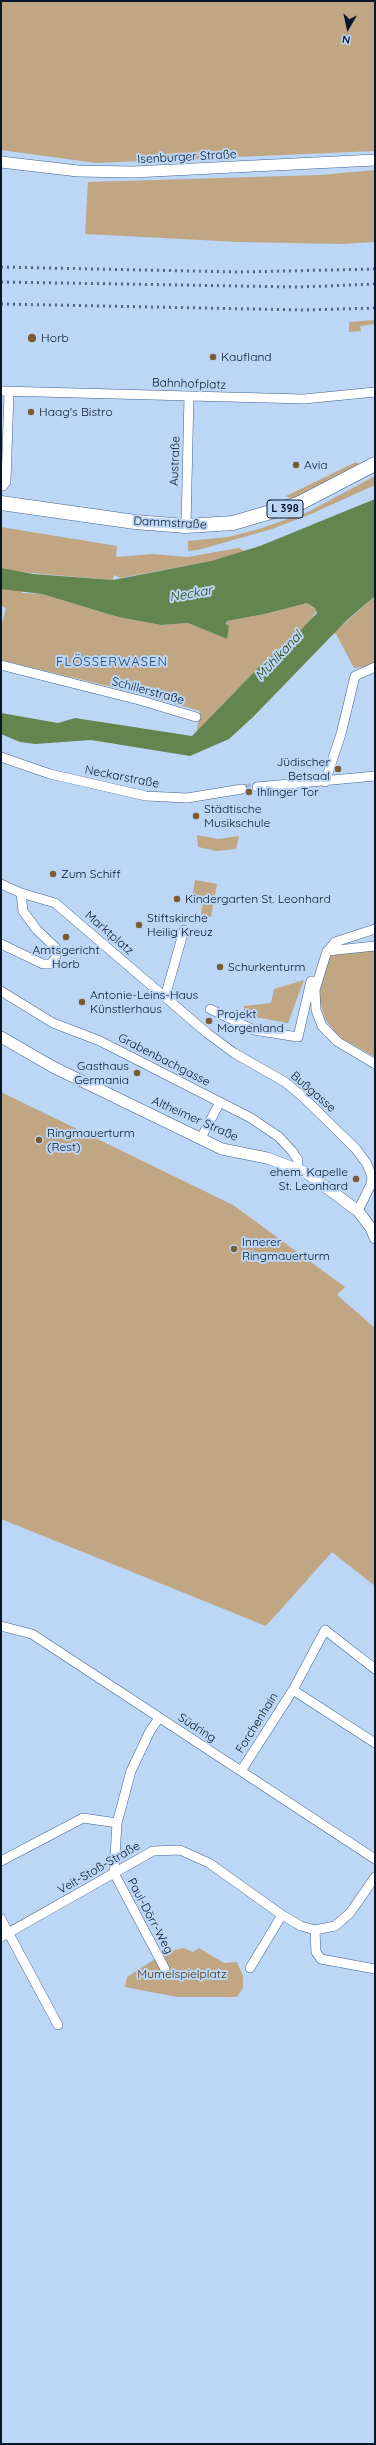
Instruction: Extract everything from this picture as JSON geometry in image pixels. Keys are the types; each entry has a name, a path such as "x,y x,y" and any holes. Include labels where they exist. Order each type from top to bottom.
{"main road":[{"name":"Dammstraße","path":"1,503 83,516 186,526 233,523 276,512 298,504 375,464"}],"street":[{"name":"Isenburger Straße","path":"1,162 78,171 133,172 375,160"},
{"name":"Bahnhofplatz","path":"5,391 326,398 375,392"},
{"path":"4,484 5,391"},
{"name":"Austraße","path":"186,526 189,396"},
{"name":"Schillerstraße","path":"1,666 140,700 196,717"},
{"path":"325,782 341,734 355,676 364,670 375,668"},
{"name":"Neckarstraße","path":"1,757 50,774 146,796 187,798 242,789"},
{"path":"256,787 325,782 375,776"},
{"name":"Marktplatz","path":"1,884 21,893 55,902 173,1005"},
{"path":"1,944 43,964 51,964 55,959 56,948 37,930 23,911 21,893"},
{"path":"165,997 184,930"},
{"path":"375,930 336,942 327,951 315,990 316,1010 322,1026 338,1042 375,1064"},
{"path":"327,951 375,946"},
{"path":"210,1009 254,1030 298,1037 313,974 322,968"},
{"name":"Grabenbachgasse","path":"1,992 53,1023 100,1041 251,1118 279,1137 298,1160 297,1169"},
{"name":"Bußgasse","path":"173,1005 234,1053 293,1088 356,1149 367,1164 372,1177 371,1184 358,1212"},
{"name":"Altheimer Straße","path":"1,1037 53,1067 222,1148 267,1158 317,1178 358,1212 374,1232"},
{"path":"201,1138 220,1102"},
{"name":"Südring","path":"1,1626 32,1634 375,1859"},
{"path":"293,1690 325,1630 375,1669"},
{"name":"Forchenhain","path":"241,1771 293,1690 375,1743"},
{"path":"114,1873 117,1823 131,1771 150,1731 159,1718"},
{"path":"1,1861 83,1818 117,1823"},
{"name":"Veit-Stoß-Straße","path":"5,1935 153,1851 180,1850 209,1863 282,1915 301,1926 315,1930"},
{"name":"Paul-Dörr-Weg","path":"114,1873 165,1969"},
{"path":"375,1877 350,1913 335,1926 315,1930 316,1952 320,1958 375,1969"},
{"path":"250,1968 282,1915"},
{"path":"1,1919 5,1935 58,2025"}],"green space":[{"path":"1,1 375,1 375,151 96,163 1,150"},
{"path":"375,170 375,242 341,244 239,242 85,234 88,182 320,175"},
{"path":"375,320 375,324 360,326 361,331 349,332 349,322"},
{"path":"356,462 359,464 353,469 292,499 286,496"},
{"path":"375,476 375,485 311,514 272,529 198,550 188,551 188,541 228,537 259,529 308,512"},
{"path":"1,527 117,546 116,557 153,554 187,557 239,548 244,551 211,561 120,578 114,575 113,580 20,572 22,593 42,594 118,617 161,625 188,623 227,639 227,621 265,614 307,603 317,610 310,621 338,629 375,596 375,665 354,668 336,634 301,630 261,665 197,731 200,711 141,694 1,660 1,627 6,608 1,606"},
{"path":"197,835 218,839 239,836 236,849 217,851 198,847"},
{"path":"195,880 217,884 211,917 201,915 203,900 192,898"},
{"path":"332,946 375,946 375,1057 339,1037 325,1019 316,988"},
{"path":"304,980 288,1023 244,1015 244,1006 271,1003 274,989"},
{"path":"1,1092 233,1205 345,1287 337,1295 375,1328 375,1586 332,1552 266,1626 1,1519"},
{"name":"Mumelspielplatz","path":"184,1948 193,1952 199,1948 224,1963 237,1962 243,1976 243,1988 237,1997 177,1997 125,1987 127,1977 166,1952"}],"water":[{"path":"375,499 375,596 347,620 253,717 229,739 190,756 91,740 35,744 20,742 1,734 1,713 58,723 75,718 192,736 261,665 294,637 317,613 315,608 307,603 265,614 227,621 226,624 229,626 227,639 188,623 161,625 118,617 42,594 1,589 1,568 33,574 113,580 211,561 260,546"}],"tunnel":[{"path":"242,789 257,787"}],"railway":[{"path":"1,267 239,272 375,269"},
{"path":"1,282 299,287 375,284"},
{"path":"1,304 304,310 375,308"}],"place":[{"name":"Horb","path":"32,338"},
{"name":"Kaufland","path":"213,357"},
{"name":"Haag's Bistro","path":"31,412"},
{"name":"Avia","path":"296,465"},
{"name":"Jüdischer Betsaal","path":"338,769"},
{"name":"Ihlinger Tor","path":"249,792"},
{"name":"Städtische Musikschule","path":"196,816"},
{"name":"Zum Schiff","path":"53,874"},
{"name":"Kindergarten St. Leonhard","path":"177,899"},
{"name":"Stiftskirche Heilig Kreuz","path":"139,925"},
{"name":"Amtsgericht Horb","path":"66,937"},
{"name":"Schurkenturm","path":"220,967"},
{"name":"Antonie-Leins-Haus Künstlerhaus","path":"82,1002"},
{"name":"Projekt Morgenland","path":"209,1021"},
{"name":"Gasthaus Germania","path":"137,1073"},
{"name":"Ringmauerturm (Rest)","path":"39,1140"},
{"name":"ehem. Kapelle St. Leonhard","path":"356,1179"},
{"name":"Innerer Ringmauerturm","path":"234,1249"}],"district":[{"name":"FLÖSSERWASEN","path":"112,662"}],"water label":[{"name":"Neckar","path":"191,594"},
{"name":"Mühlkanal","path":"279,656"}]}
